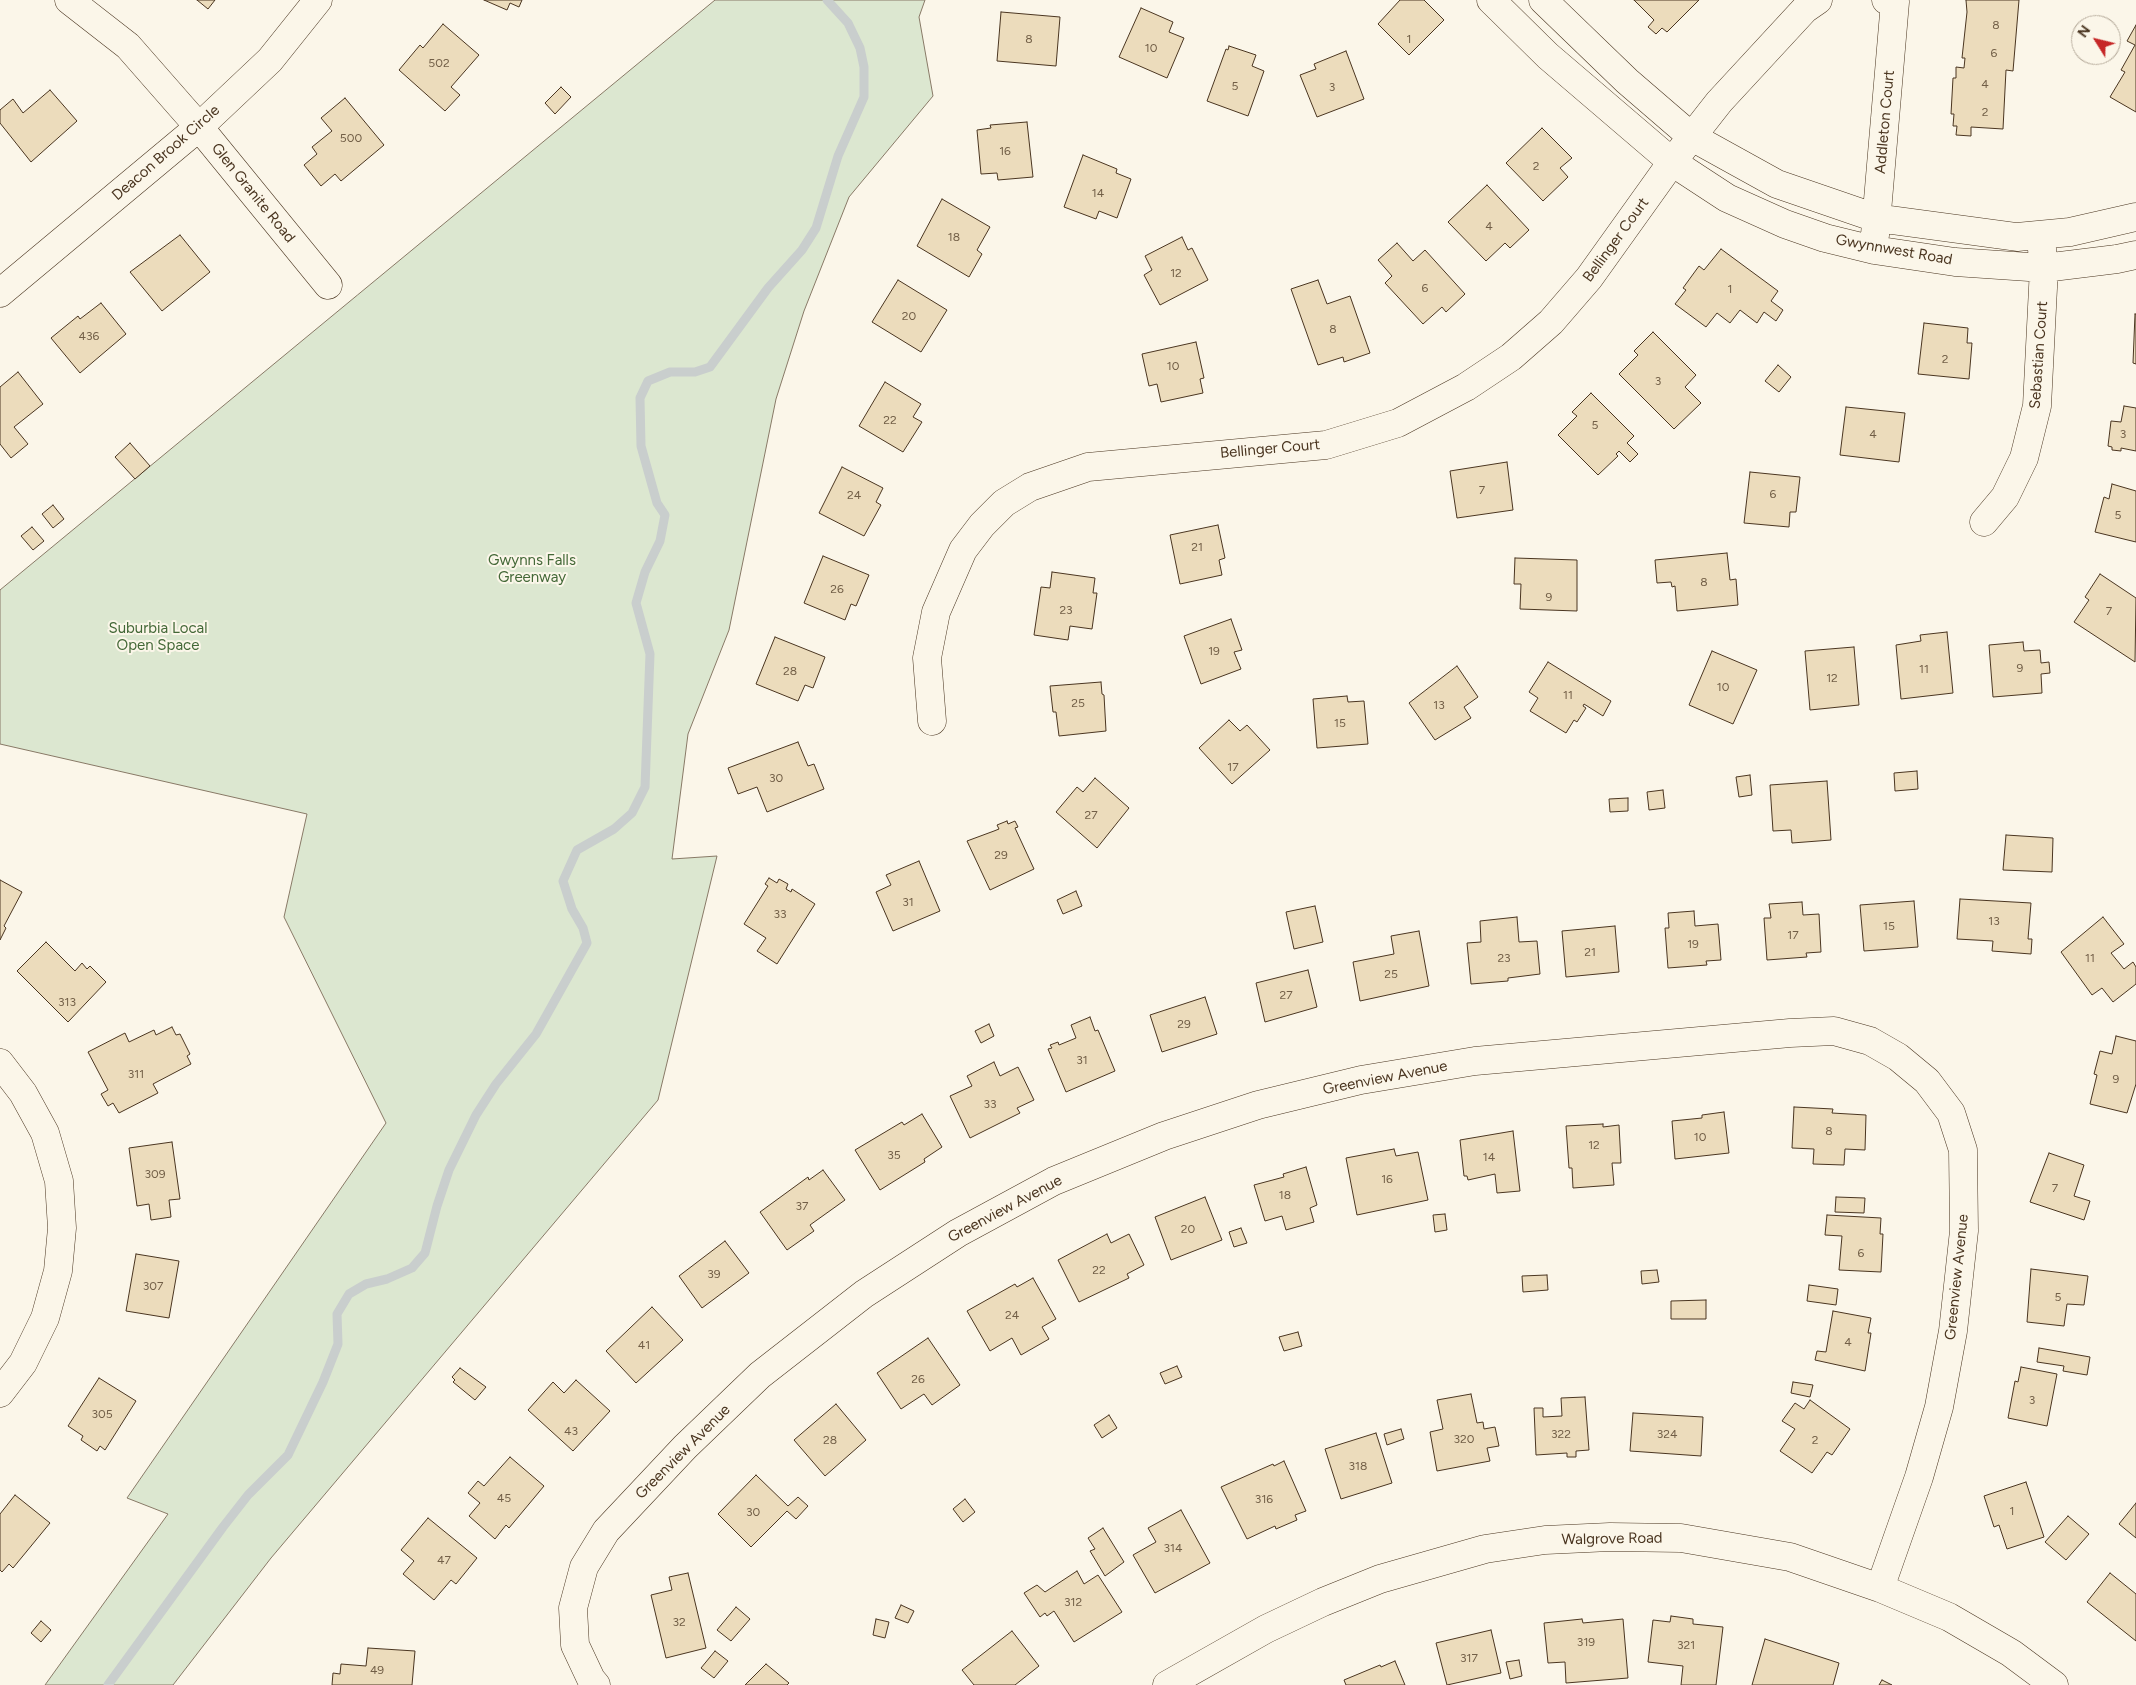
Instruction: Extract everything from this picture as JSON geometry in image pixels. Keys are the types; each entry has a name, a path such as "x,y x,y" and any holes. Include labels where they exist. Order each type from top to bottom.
{"street":[{"name":"Glen Granite Road","path":"69,0 128,46 199,127 328,285"},
{"name":"Deacon Brook Circle","path":"0,293 199,127 270,60 318,0"},
{"name":"Gwynnwest Road","path":"1491,0 1548,56 1672,162 1727,198 1785,224 1825,238 1874,250 1955,262 2044,268 2136,255"},
{"name":"Gwynnwest Road","path":"1543,0 1627,81 1692,137 1777,184 1876,218 2017,237 2070,232 2136,217"},
{"path":"1672,162 1739,81 1805,9 1818,0"},
{"name":"Addleton Court","path":"1874,250 1895,2 1886,0"},
{"name":"Bellinger Court","path":"932,721 927,658 936,612 963,550 982,525 1004,503 1030,487 1088,467 1326,445 1398,423 1466,387 1511,357 1551,322 1589,278 1672,162"},
{"name":"Sebastian Court","path":"1984,522 2005,497 2024,458 2037,406 2044,268 2040,235"},
{"name":"Greenview Avenue","path":"596,1685 591,1679 576,1645 573,1608 584,1567 606,1531 685,1447 760,1375 864,1294 958,1233 1054,1181 1164,1136 1258,1105 1342,1084 1475,1060 1790,1033 1834,1031 1870,1041 1898,1057 1927,1081 1950,1114 1963,1150 1964,1231 1953,1331 1939,1407 1919,1477 1880,1588"},
{"path":"0,1063 23,1093 45,1133 59,1181 62,1228 58,1271 45,1318 23,1363 0,1392"},
{"name":"Walgrove Road","path":"1167,1685 1266,1629 1322,1602 1380,1579 1485,1549 1545,1540 1681,1538 1790,1557 1880,1588 1949,1617 2011,1653 2054,1685"}],"green space":[{"name":"Gwynns Falls Greenway","path":"715,0 925,0 919,17 933,96 849,197 804,311 776,399 729,630 688,734 672,859 717,856 658,1100 271,1558 173,1685 45,1685 168,1514 127,1498 386,1123 284,917 307,814 0,744 0,590"}],"building":[{"path":"197,0 215,0 208,9"},
{"path":"484,0 522,0 519,7 510,3 507,10"},
{"path":"1400,0 1424,0 1444,20 1409,55 1378,24"},
{"path":"1634,0 1699,0 1667,32 1662,28 1656,34 1648,27 1654,20"},
{"path":"1966,0 2019,0 2013,71 2006,70 2003,129 1971,127 1971,136 1956,135 1957,126 1953,126 1954,114 1951,114 1953,78 1956,78 1956,67 1964,68 1965,58 1962,58 1967,12"},
{"path":"1141,8 1173,22 1169,32 1184,38 1167,78 1119,57"},
{"path":"1001,12 1060,17 1056,66 997,61"},
{"path":"443,24 479,55 451,87 460,95 445,111 399,70 420,45 423,48"},
{"path":"2136,25 2136,112 2110,97 2125,72 2121,70 2135,45 2127,41"},
{"path":"1229,46 1256,55 1252,66 1264,71 1248,116 1207,101 1226,49 1228,50"},
{"path":"1346,51 1364,99 1317,117 1300,75 1316,69 1314,64"},
{"path":"561,87 571,97 555,114 545,103"},
{"path":"50,90 77,121 31,162 0,123 0,110 13,99 23,113"},
{"path":"345,98 384,145 341,181 335,174 321,186 304,165 317,154 312,147 332,131 321,118"},
{"path":"1027,122 1033,177 998,180 997,173 981,174 977,130 991,128 990,125"},
{"path":"1542,128 1572,158 1560,168 1568,177 1543,201 1506,163"},
{"path":"1083,155 1117,169 1116,173 1131,179 1117,218 1099,211 1096,219 1064,207"},
{"path":"1487,185 1529,230 1510,248 1505,243 1486,261 1448,222"},
{"path":"942,199 990,227 977,250 982,254 969,277 917,246"},
{"path":"180,235 210,272 162,311 130,272"},
{"path":"1182,237 1188,250 1192,248 1208,280 1160,305 1144,275 1152,270 1145,256"},
{"path":"1397,243 1413,261 1425,250 1465,294 1446,312 1442,307 1423,324 1385,283 1392,276 1378,260"},
{"path":"1721,249 1778,291 1771,301 1783,310 1776,321 1764,312 1757,323 1740,310 1730,323 1717,313 1706,327 1675,304 1686,290 1683,288 1699,266 1704,270"},
{"path":"898,280 947,310 921,352 872,322"},
{"path":"1318,280 1327,304 1350,296 1370,353 1344,362 1343,357 1318,365 1291,289"},
{"path":"101,303 126,334 80,373 51,338 78,316 80,319"},
{"path":"2136,314 2136,364 2133,363"},
{"path":"1924,323 1968,328 1967,343 1972,343 1969,379 1918,374"},
{"path":"1653,332 1696,375 1685,387 1701,403 1674,429 1619,374 1638,355 1634,351"},
{"path":"1196,342 1204,378 1200,379 1203,393 1161,402 1157,384 1149,386 1142,354"},
{"path":"1778,365 1791,377 1779,392 1765,381"},
{"path":"18,372 43,404 14,427 28,444 11,458 0,444 0,387"},
{"path":"885,382 921,404 913,417 922,422 903,452 859,426"},
{"path":"1591,393 1634,436 1627,443 1638,454 1630,462 1619,451 1616,454 1618,456 1598,475 1558,435 1577,416 1572,412"},
{"path":"2124,406 2136,408 2136,451 2121,448 2121,451 2112,450 2112,447 2108,446 2111,421 2121,422"},
{"path":"1846,407 1905,413 1899,462 1840,455"},
{"path":"130,443 150,466 135,479 115,457"},
{"path":"1507,462 1513,510 1457,518 1450,471"},
{"path":"842,467 883,488 876,502 881,505 864,536 819,513"},
{"path":"1750,472 1800,477 1796,512 1790,512 1789,527 1744,523"},
{"path":"2112,484 2136,491 2136,542 2095,532 2104,497 2109,499"},
{"path":"53,505 64,519 53,528 42,514"},
{"path":"1218,525 1225,558 1219,560 1222,575 1180,584 1170,535"},
{"path":"32,527 44,541 33,550 21,536"},
{"path":"1727,553 1730,580 1736,579 1738,605 1677,611 1675,586 1672,587 1671,582 1657,583 1655,560"},
{"path":"823,556 869,575 856,606 851,604 845,620 804,603"},
{"path":"1515,558 1577,560 1577,611 1520,609 1521,584 1514,584"},
{"path":"1052,572 1095,578 1093,593 1097,593 1092,629 1070,626 1068,640 1034,635 1041,587 1050,588"},
{"path":"2100,574 2136,598 2135,662 2074,622 2089,600 2085,597"},
{"path":"1231,619 1242,650 1234,652 1241,669 1201,684 1184,636"},
{"path":"1947,632 1953,693 1901,699 1896,645 1921,641 1920,635"},
{"path":"775,637 825,657 813,688 805,685 798,701 756,684"},
{"path":"2023,642 2024,651 2040,650 2041,663 2049,662 2050,673 2041,674 2042,693 1993,697 1989,645"},
{"path":"1854,647 1859,705 1810,710 1805,651"},
{"path":"1712,651 1757,670 1733,724 1689,705"},
{"path":"1548,662 1611,701 1603,716 1584,704 1583,706 1586,708 1577,722 1574,720 1566,733 1530,711 1538,698 1529,692"},
{"path":"1457,666 1478,697 1464,707 1471,718 1435,740 1409,703"},
{"path":"1101,682 1102,694 1104,695 1106,731 1059,736 1056,712 1053,712 1050,686"},
{"path":"1347,696 1348,702 1364,701 1368,744 1317,748 1313,699"},
{"path":"1229,720 1240,731 1247,725 1270,750 1232,784 1199,748"},
{"path":"798,742 808,766 814,764 824,789 767,812 757,787 738,794 728,768"},
{"path":"1917,771 1918,789 1895,791 1894,773"},
{"path":"1750,775 1752,795 1739,797 1736,777"},
{"path":"1095,778 1129,808 1097,848 1056,812 1077,787 1083,792"},
{"path":"1827,781 1831,840 1792,843 1791,830 1773,831 1770,785"},
{"path":"1663,790 1665,808 1649,810 1647,792"},
{"path":"1628,798 1628,811 1610,812 1609,799"},
{"path":"1007,821 1008,824 1015,821 1018,827 1015,828 1034,869 990,890 967,841 999,829 997,825"},
{"path":"2006,835 2053,838 2052,872 2003,870"},
{"path":"919,861 940,911 893,931 876,892 891,885 886,875"},
{"path":"769,878 777,883 779,879 788,884 786,889 791,892 792,889 815,904 777,964 757,951 766,938 744,924 768,886 765,884"},
{"path":"0,880 22,892 4,926 6,928 0,940"},
{"path":"1076,891 1082,906 1063,914 1057,900"},
{"path":"1960,899 2031,903 2028,939 2032,939 2031,954 1992,951 1993,941 1957,939"},
{"path":"1914,901 1918,947 1864,951 1860,905"},
{"path":"1802,902 1803,915 1819,914 1821,952 1806,953 1807,957 1767,960 1764,918 1771,918 1769,904"},
{"path":"1315,906 1323,942 1294,949 1286,912"},
{"path":"1694,911 1695,926 1718,924 1721,960 1706,961 1707,965 1668,968 1665,928 1669,928 1668,913"},
{"path":"1517,917 1519,942 1537,941 1540,974 1508,978 1508,981 1471,984 1467,943 1481,942 1480,921"},
{"path":"2103,917 2124,944 2111,953 2124,969 2133,962 2136,967 2136,984 2113,1002 2102,988 2092,995 2061,952"},
{"path":"1615,926 1619,972 1566,977 1562,931"},
{"path":"1419,931 1429,986 1360,1001 1353,962 1394,954 1391,936"},
{"path":"46,942 75,971 82,963 87,969 90,966 106,982 68,1022 17,971"},
{"path":"1308,970 1317,1007 1265,1022 1256,983"},
{"path":"1205,997 1217,1034 1162,1052 1150,1015"},
{"path":"1090,1017 1095,1031 1098,1030 1115,1071 1066,1092 1048,1049 1052,1048 1050,1045 1058,1042 1059,1045 1076,1038 1071,1025"},
{"path":"989,1024 994,1036 981,1043 975,1031"},
{"path":"172,1027 176,1035 180,1034 190,1054 187,1056 191,1064 153,1084 158,1093 119,1113 113,1103 108,1106 101,1094 108,1090 88,1052 125,1033 129,1042 154,1030 156,1035"},
{"path":"2116,1036 2136,1041 2136,1084 2127,1113 2090,1104 2097,1075 2094,1074 2100,1051 2112,1054"},
{"path":"994,1062 1000,1076 1018,1067 1034,1100 1017,1108 1020,1113 970,1138 950,1096 972,1086 967,1076"},
{"path":"1794,1107 1833,1109 1832,1113 1866,1115 1865,1150 1845,1149 1844,1165 1813,1164 1814,1149 1792,1148"},
{"path":"1724,1112 1729,1153 1675,1159 1672,1121 1702,1118 1702,1115"},
{"path":"922,1114 942,1147 924,1159 925,1162 880,1190 855,1150 902,1122 904,1125"},
{"path":"1603,1124 1603,1127 1619,1125 1621,1163 1612,1163 1614,1185 1573,1188 1572,1168 1569,1168 1566,1126"},
{"path":"1513,1131 1520,1191 1497,1193 1495,1174 1468,1180 1467,1176 1464,1176 1460,1140"},
{"path":"172,1142 180,1199 169,1200 171,1217 151,1220 149,1204 137,1206 129,1148"},
{"path":"1394,1149 1396,1156 1418,1152 1428,1200 1357,1215 1346,1158"},
{"path":"2049,1153 2084,1165 2074,1196 2090,1201 2084,1220 2030,1202"},
{"path":"1306,1167 1317,1205 1310,1208 1314,1222 1286,1230 1282,1216 1265,1221 1254,1185 1284,1177 1283,1174"},
{"path":"823,1170 845,1200 810,1225 814,1231 787,1250 760,1212 808,1177 809,1180"},
{"path":"1205,1197 1222,1240 1171,1260 1155,1217"},
{"path":"1836,1197 1865,1198 1864,1213 1835,1212"},
{"path":"1445,1214 1447,1230 1435,1232 1433,1215"},
{"path":"1827,1215 1881,1218 1880,1234 1883,1234 1881,1272 1839,1270 1842,1236 1825,1235"},
{"path":"1241,1228 1247,1243 1234,1247 1229,1232"},
{"path":"1107,1234 1111,1243 1129,1234 1144,1265 1127,1274 1129,1278 1079,1302 1058,1260"},
{"path":"725,1241 749,1273 702,1308 679,1276"},
{"path":"136,1254 179,1261 169,1318 126,1311"},
{"path":"2031,1269 2088,1276 2084,1305 2067,1304 2064,1326 2027,1322"},
{"path":"1657,1270 1659,1282 1642,1284 1641,1271"},
{"path":"1547,1275 1548,1290 1523,1292 1522,1276"},
{"path":"1033,1278 1056,1319 1042,1327 1049,1339 1021,1355 1012,1338 990,1351 967,1311 1015,1284 1017,1287"},
{"path":"1809,1285 1838,1289 1836,1305 1807,1301"},
{"path":"1706,1300 1706,1319 1671,1319 1671,1301"},
{"path":"652,1307 683,1340 636,1383 606,1351"},
{"path":"1833,1311 1871,1318 1868,1333 1871,1333 1865,1371 1815,1360 1817,1351 1826,1352"},
{"path":"1298,1332 1302,1346 1284,1351 1279,1337"},
{"path":"928,1338 960,1385 932,1405 924,1394 901,1409 877,1373"},
{"path":"2039,1348 2090,1357 2087,1375 2063,1371 2064,1366 2037,1362"},
{"path":"1177,1366 1182,1377 1165,1384 1160,1373"},
{"path":"2021,1367 2057,1374 2047,1426 2008,1418 2015,1381 2018,1382"},
{"path":"460,1368 486,1387 475,1400 453,1382 455,1380 452,1377"},
{"path":"99,1378 136,1401 105,1450 100,1446 97,1451 81,1440 83,1436 68,1426"},
{"path":"576,1380 610,1411 573,1451 528,1410 553,1382 564,1393"},
{"path":"1793,1382 1813,1385 1810,1397 1791,1393"},
{"path":"1471,1394 1477,1423 1483,1422 1484,1429 1495,1427 1499,1446 1487,1448 1490,1461 1437,1471 1430,1432 1443,1429 1437,1400"},
{"path":"1585,1397 1589,1450 1576,1451 1576,1457 1567,1457 1567,1453 1536,1455 1534,1408 1543,1408 1543,1417 1562,1416 1561,1398"},
{"path":"1810,1400 1850,1429 1832,1455 1827,1452 1812,1473 1780,1451 1795,1429 1782,1421 1795,1403 1804,1409"},
{"path":"836,1404 866,1440 825,1476 794,1440"},
{"path":"1633,1413 1703,1417 1701,1456 1630,1451"},
{"path":"1109,1415 1117,1428 1102,1438 1094,1425"},
{"path":"1401,1429 1404,1439 1387,1445 1384,1434"},
{"path":"1376,1433 1392,1483 1341,1499 1325,1449"},
{"path":"510,1457 544,1486 509,1528 506,1525 495,1539 469,1516 480,1503 468,1493 478,1481 484,1486"},
{"path":"1284,1461 1306,1511 1295,1515 1297,1520 1276,1529 1275,1526 1247,1539 1221,1487"},
{"path":"756,1475 788,1506 798,1497 808,1506 796,1519 787,1511 751,1547 718,1514"},
{"path":"2026,1482 2044,1537 2007,1549 1999,1525 1994,1527 1984,1496"},
{"path":"15,1495 50,1523 13,1568 9,1564 2,1572 0,1570 0,1514"},
{"path":"965,1499 975,1512 963,1522 953,1509"},
{"path":"2136,1503 2136,1538 2119,1524"},
{"path":"1181,1510 1210,1563 1155,1593 1133,1555 1156,1542 1148,1528"},
{"path":"2068,1516 2089,1534 2066,1560 2045,1542"},
{"path":"428,1518 477,1558 456,1584 451,1580 434,1600 403,1574 414,1561 401,1550"},
{"path":"1103,1528 1124,1562 1105,1576 1090,1551 1095,1549 1088,1538"},
{"path":"1077,1571 1084,1584 1098,1575 1122,1612 1074,1642 1054,1611 1047,1616 1045,1613 1040,1617 1024,1593 1037,1585 1045,1592"},
{"path":"688,1573 706,1648 666,1658 651,1595 672,1590 669,1577"},
{"path":"2110,1573 2136,1594 2136,1641 2087,1602"},
{"path":"901,1605 914,1611 908,1623 895,1618"},
{"path":"736,1607 750,1619 731,1641 717,1630"},
{"path":"1671,1616 1693,1619 1693,1624 1723,1627 1716,1685 1681,1685 1683,1666 1648,1662 1653,1620 1670,1622"},
{"path":"876,1619 889,1622 885,1638 873,1635"},
{"path":"1582,1619 1583,1623 1623,1619 1628,1678 1566,1683 1565,1662 1548,1663 1544,1623"},
{"path":"41,1621 51,1630 41,1642 31,1633"},
{"path":"1491,1630 1501,1673 1447,1685 1436,1643"},
{"path":"1012,1631 1039,1666 1015,1685 974,1685 962,1670"},
{"path":"1765,1639 1839,1663 1833,1685 1752,1685"},
{"path":"368,1648 415,1651 412,1685 332,1685 333,1673 340,1674 341,1664 366,1666"},
{"path":"715,1651 728,1661 714,1678 701,1668"},
{"path":"1519,1660 1522,1676 1510,1679 1506,1662"},
{"path":"1395,1661 1405,1685 1346,1685 1344,1680"},
{"path":"766,1664 789,1683 787,1685 745,1685"},
{"path":"1882,1680 1892,1685 1879,1685"}],"waterway":[{"path":"108,1685 248,1495 288,1455 323,1382 338,1344 337,1314 349,1294 366,1284 387,1279 412,1268 425,1253 437,1206 449,1170 476,1115 496,1084 536,1034 587,943 583,928 572,909 563,881 577,850 614,829 632,813 645,787 650,654 636,603 645,572 660,541 665,515 657,503 641,446 640,398 648,381 670,372 695,372 710,367 768,288 802,250 816,228 838,156 864,97 864,67 860,48 848,23 827,0"}],"park label":[{"name":"Suburbia Local Open Space","path":"158,638"}]}
